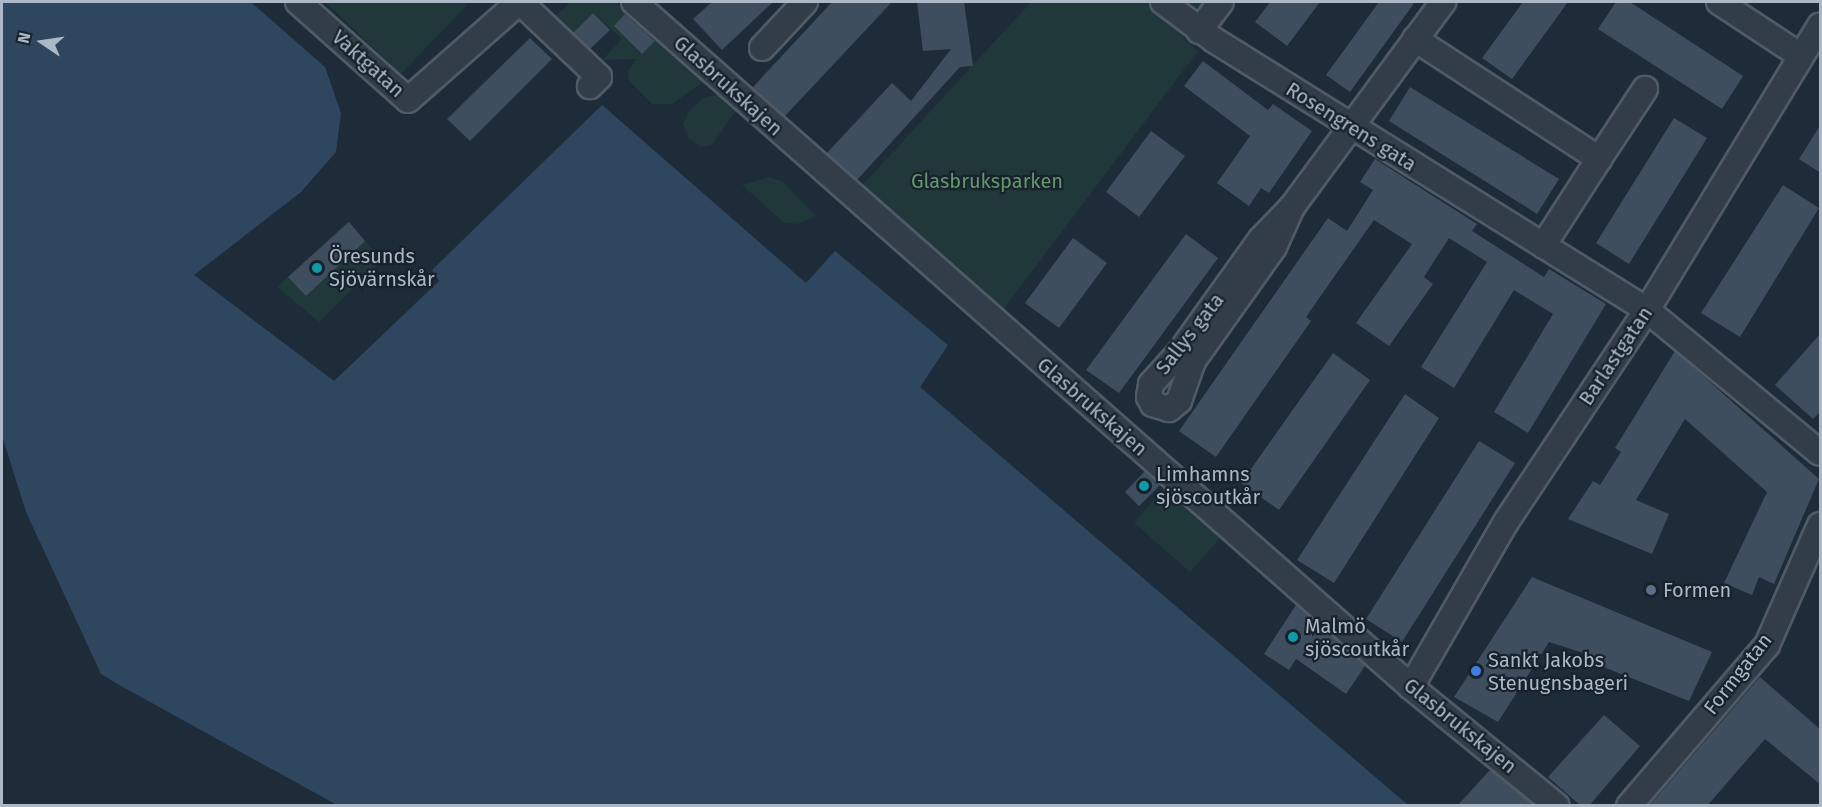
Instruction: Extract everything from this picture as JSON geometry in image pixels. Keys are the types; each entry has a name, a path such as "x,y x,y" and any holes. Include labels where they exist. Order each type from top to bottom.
{"street":[{"name":"Vaktgatan","path":"298,2 408,100 519,2"},
{"path":"519,2 598,76 590,86"},
{"name":"Glasbrukskajen","path":"634,2 1411,687 1557,806"},
{"path":"762,48 805,2"},
{"name":"Rosengrens gata","path":"1163,2 1199,31 1647,310 1821,453"},
{"path":"1199,31 1221,2"},
{"name":"Sallys gata","path":"1292,207 1274,247 1193,361 1179,401 1169,410 1153,404 1149,397 1151,384 1180,352 1261,238 1292,207 1443,2"},
{"path":"1719,2 1801,56"},
{"name":"Barlastgatan","path":"1411,687 1506,522 1647,310 1821,25"},
{"path":"1415,39 1599,159"},
{"path":"1543,246 1645,89"},
{"name":"Formgatan","path":"1629,806 1767,645 1821,525"}],"green space":[{"path":"325,2 470,2 401,74"},
{"path":"571,2 616,2 627,12 619,21 630,31 638,23 648,33 634,46 641,54 659,38 707,79 672,104 652,104 629,81 628,70 637,59 602,60 622,39 593,13 573,33 554,17"},
{"name":"Glasbruksparken","path":"1031,2 1210,2 1183,38 1198,51 1003,310 857,191"},
{"path":"718,94 738,108 712,145 701,147 689,139 683,124 688,112 702,99"},
{"path":"769,177 782,181 816,216 798,224 784,223 742,185"},
{"path":"348,221 382,260 319,322 277,287"},
{"path":"1168,483 1225,533 1190,572 1134,523"}],"water":[{"path":"2,2 251,2 325,67 341,113 336,152 301,192 194,275 334,381 439,281 432,270 602,105 806,283 835,251 948,345 920,387 1408,805 337,805 121,686 101,674 26,512 2,436"}],"building":[{"path":"712,2 773,2 722,50 693,19"},
{"path":"832,2 892,2 785,116 753,87"},
{"path":"917,2 964,2 973,66 960,67 857,180 827,153 892,83 911,101 951,49 923,51"},
{"path":"1270,2 1320,2 1287,46 1255,22"},
{"path":"1379,2 1415,2 1350,92 1326,75"},
{"path":"1523,2 1568,2 1512,79 1482,58"},
{"path":"1616,2 1630,2 1743,76 1722,109 1598,29"},
{"path":"593,13 610,30 590,49 573,33"},
{"path":"625,14 655,41 642,54 614,26"},
{"path":"530,38 552,59 470,141 447,119"},
{"path":"1203,61 1268,110 1273,104 1312,131 1269,193 1261,188 1249,206 1217,183 1250,136 1184,86"},
{"path":"1410,87 1559,179 1537,214 1389,121"},
{"path":"1674,118 1707,138 1629,264 1596,243"},
{"path":"1821,124 1821,173 1799,159"},
{"path":"1151,131 1185,156 1139,217 1106,192"},
{"path":"1375,159 1477,224 1472,231 1544,277 1549,269 1606,304 1528,433 1494,412 1553,314 1514,290 1454,388 1421,367 1487,262 1449,238 1424,277 1433,284 1389,346 1356,323 1412,244 1374,220 1306,317 1311,321 1216,457 1179,431 1328,218 1347,231 1373,190 1360,182"},
{"path":"1783,185 1819,208 1740,337 1701,313"},
{"name":"Öresunds Sjövärnskår","path":"349,222 365,241 306,296 288,277"},
{"path":"1186,234 1218,258 1119,393 1086,370"},
{"path":"1073,238 1107,263 1059,328 1025,303"},
{"path":"1821,333 1821,411 1813,419 1775,385"},
{"path":"1675,351 1819,479 1774,584 1759,577 1752,595 1724,583 1767,492 1685,419 1636,500 1669,514 1652,554 1568,519 1593,481 1600,485 1621,452 1615,448"},
{"path":"1333,353 1370,380 1279,510 1241,483"},
{"path":"1405,394 1439,418 1334,583 1297,560"},
{"path":"1479,441 1515,463 1402,642 1366,619"},
{"name":"Limhamns sjöscoutkår","path":"1145,471 1160,485 1139,506 1125,492"},
{"path":"1532,577 1712,652 1689,701 1591,662 1593,656 1549,642 1498,722 1454,697"},
{"path":"1296,605 1365,666 1346,694 1296,659 1289,670 1264,654"},
{"path":"1760,677 1821,730 1821,785 1765,739 1707,806 1649,806"},
{"path":"1604,715 1640,746 1589,806 1581,806 1548,777"},
{"path":"1490,770 1528,800 1533,806 1457,806"}],"place":[{"name":"Öresunds Sjövärnskår","path":"317,268"},
{"name":"Limhamns sjöscoutkår","path":"1144,486"},
{"name":"Formen","path":"1651,590"},
{"name":"Malmö sjöscoutkår","path":"1293,637"},
{"name":"Sankt Jakobs Stenugnsbageri","path":"1476,671"}]}
